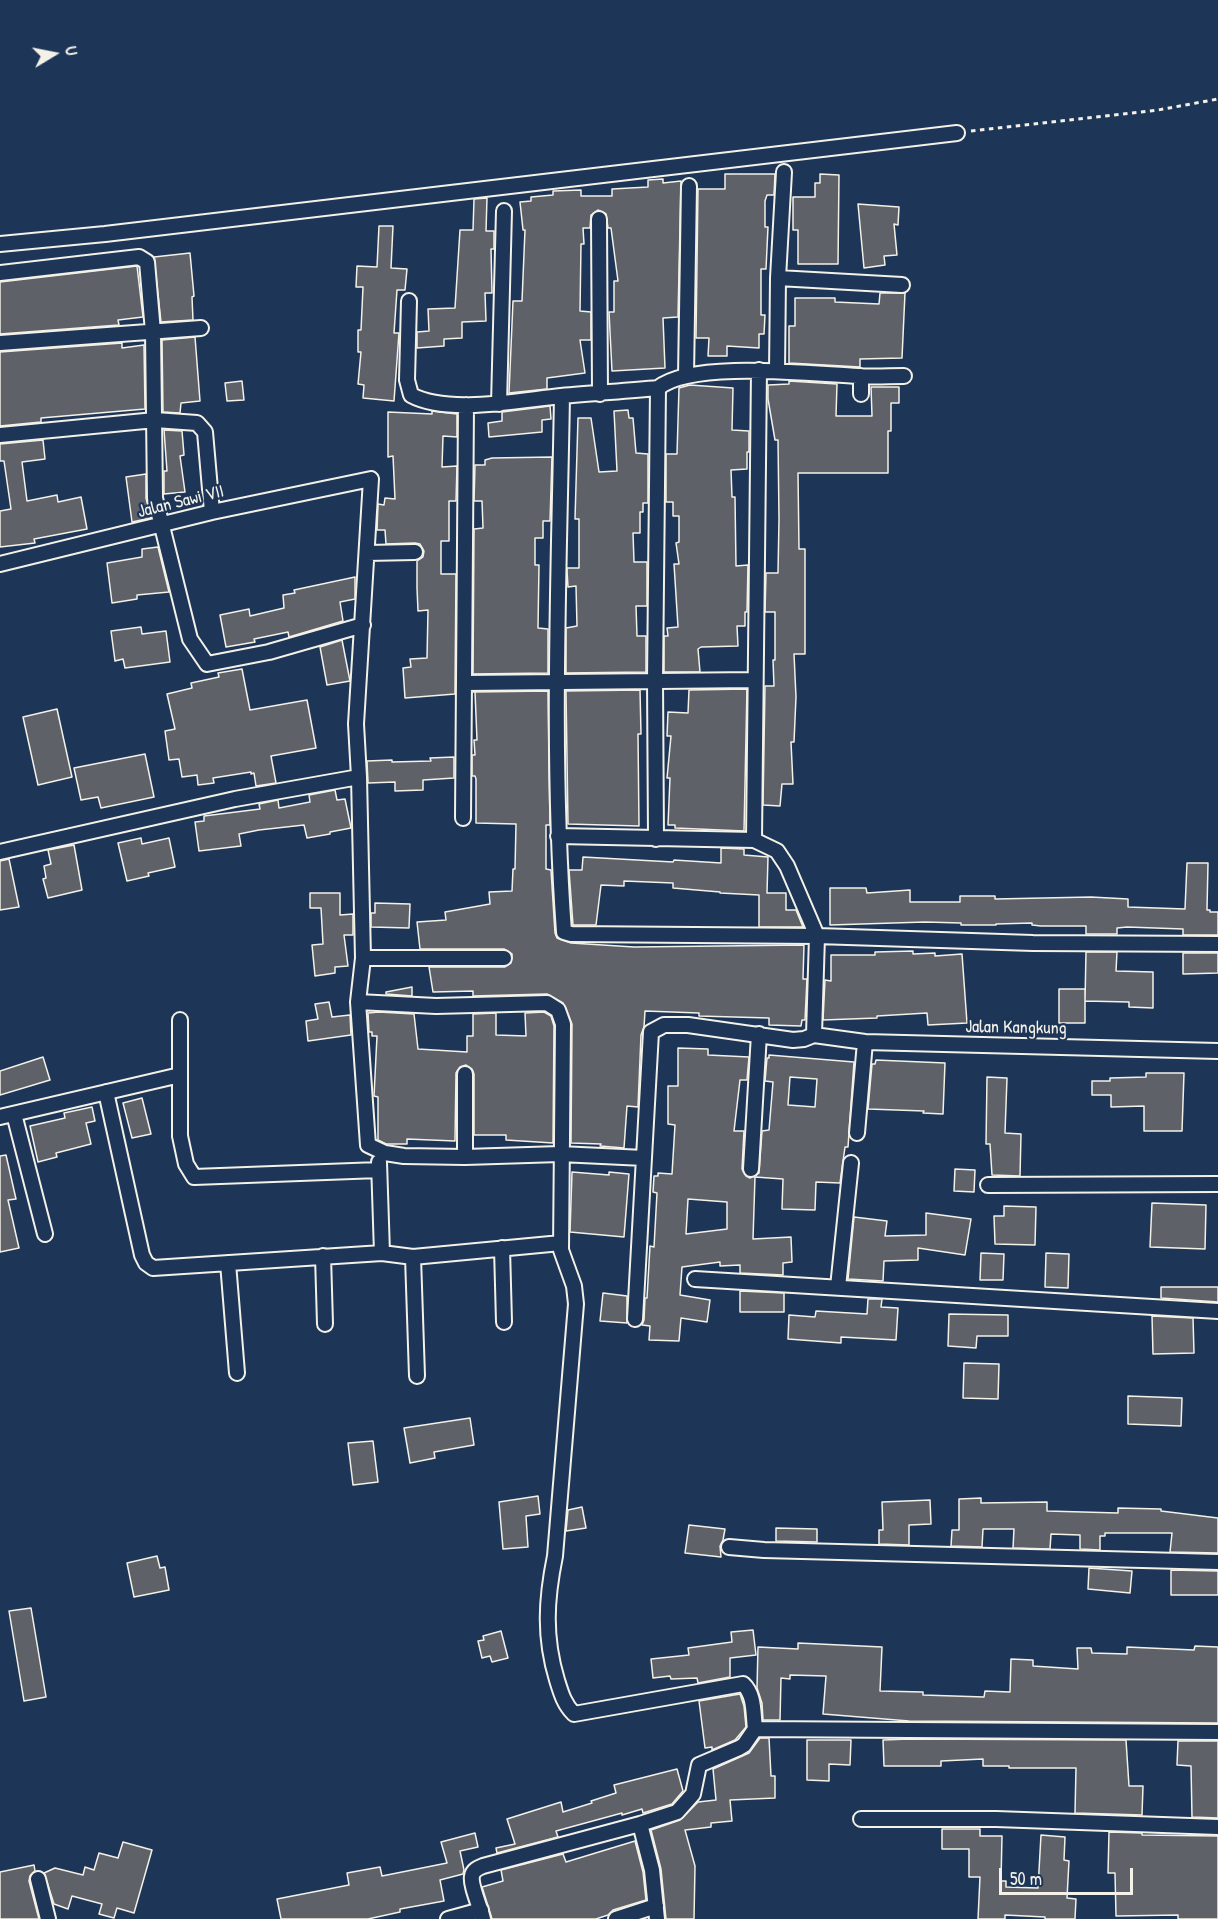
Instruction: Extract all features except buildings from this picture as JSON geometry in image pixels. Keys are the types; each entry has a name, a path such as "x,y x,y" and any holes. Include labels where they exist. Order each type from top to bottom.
{"street":[{"path":"0,244 105,234 957,133"},
{"path":"777,371 778,278 784,172"},
{"path":"686,375 689,186"},
{"path":"499,404 504,211"},
{"path":"599,219 600,394"},
{"path":"0,273 139,257 147,262 153,332 155,498 190,639 207,664 269,652 363,626"},
{"path":"778,278 902,285"},
{"path":"409,301 407,380 411,395 422,402 466,405 499,404 658,388 667,380 686,375 759,370 904,376"},
{"path":"0,343 201,328"},
{"path":"754,840 759,370"},
{"path":"861,376 861,394"},
{"path":"656,839 658,388"},
{"path":"562,396 557,682 558,836 564,932 572,934 817,936 1033,943 1218,944"},
{"path":"463,818 466,405"},
{"path":"0,435 155,420 197,423 205,432 212,512"},
{"name":"Jalan Sawi VII","path":"0,564 212,512 371,480 367,553"},
{"path":"415,552 367,553 356,724 363,958 358,1002 368,1145 385,1154 404,1156 560,1154 644,1158 635,1318"},
{"path":"465,683 755,680"},
{"path":"0,852 235,799 359,777"},
{"path":"558,836 754,840 777,851 787,866 817,936 814,1035"},
{"path":"363,958 504,958"},
{"path":"358,1002 436,1006 547,1003 558,1010 563,1024 560,1154 561,1250 576,1295 576,1304 555,1556 548,1589 547,1631 550,1658 565,1703 574,1713 743,1684 752,1696 755,1729 744,1745 699,1765 693,1794 677,1812 483,1866 472,1875 482,1914 448,1919"},
{"path":"180,1020 180,1136 186,1164 194,1177 380,1170"},
{"name":"Jalan Kangkung","path":"644,1158 651,1032 664,1025 688,1025 793,1040 814,1035 865,1042 1218,1051"},
{"path":"751,1169 759,1034"},
{"path":"857,1133 865,1042"},
{"path":"465,1074 465,1156"},
{"path":"45,1234 7,1115 180,1075"},
{"path":"106,1092 140,1244 146,1263 153,1268 382,1253 413,1257 561,1243"},
{"path":"379,1151 382,1253"},
{"path":"838,1287 851,1163"},
{"path":"988,1185 1218,1184"},
{"path":"502,1248 504,1322"},
{"path":"323,1256 324,1324"},
{"path":"413,1257 417,1376"},
{"path":"228,1263 237,1373"},
{"path":"695,1279 1218,1311"},
{"path":"729,1547 764,1550 1218,1562"},
{"path":"755,1729 1218,1732"},
{"path":"861,1819 996,1819 1218,1827"},
{"path":"616,1919 656,1912 650,1860 640,1824"},
{"path":"38,1879 48,1919"}],"path":[{"path":"957,133 1158,110 1218,99"}]}
